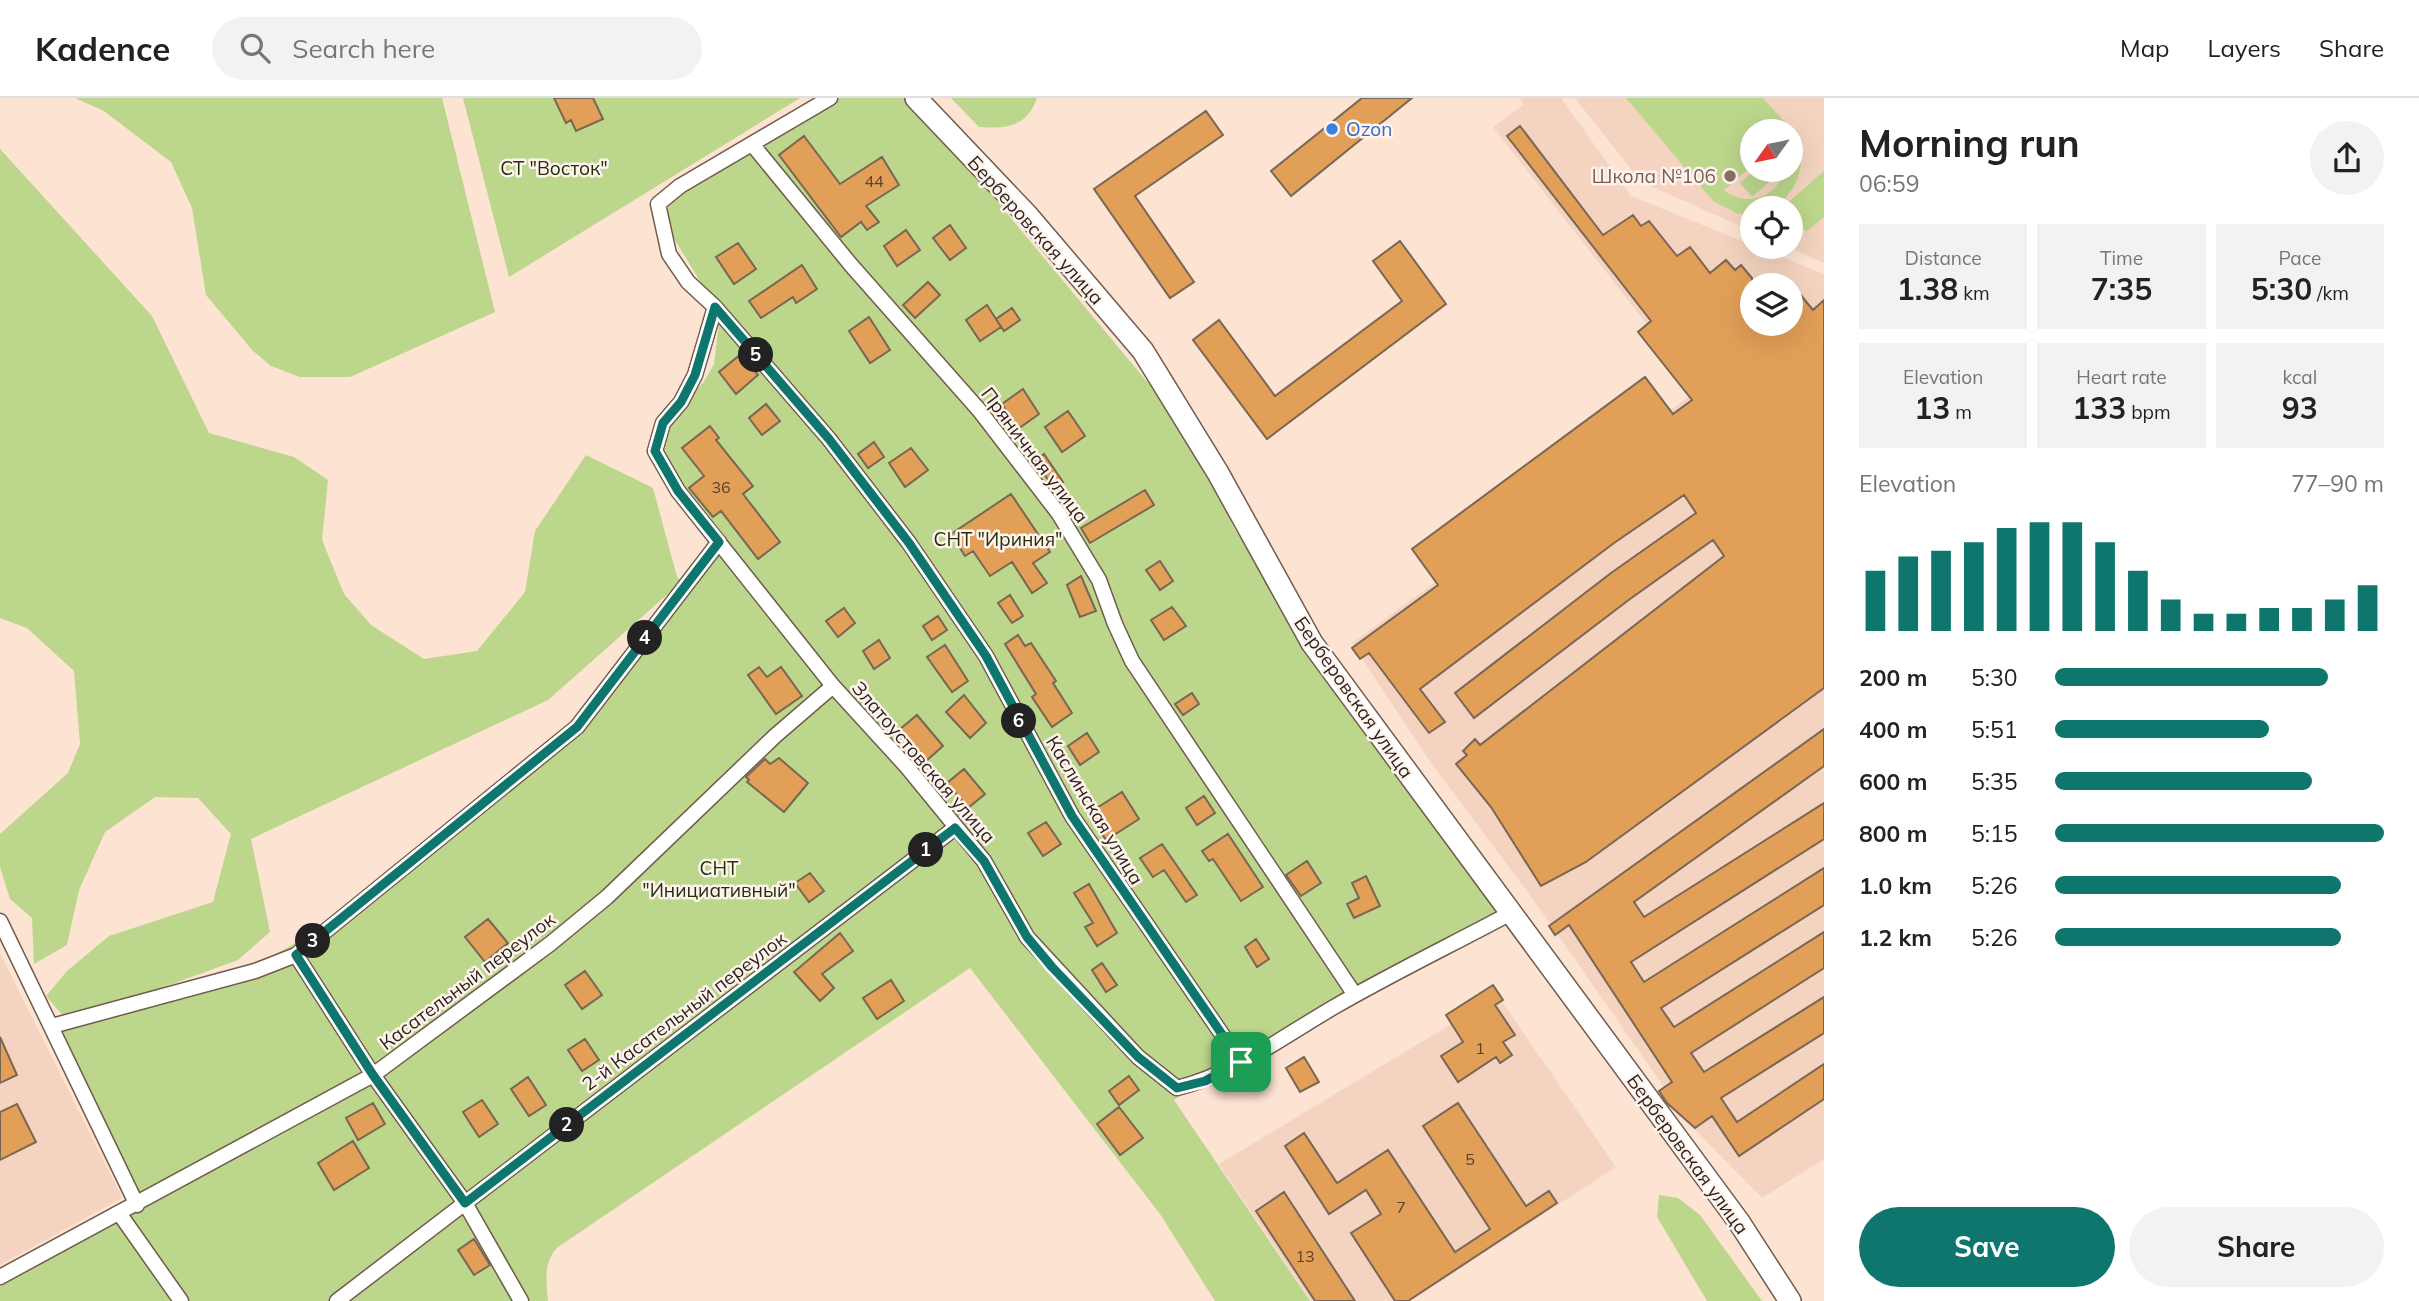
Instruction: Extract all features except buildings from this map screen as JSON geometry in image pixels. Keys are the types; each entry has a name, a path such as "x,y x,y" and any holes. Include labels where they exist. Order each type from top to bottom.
{"street":[{"path":"752,144 830,98"},
{"name":"Берберовская улица","path":"916,98 1028,216 1143,351 1218,473 1312,643 1509,914 1739,1222 1790,1301"},
{"name":"Каслинская улица","path":"752,144 680,186 658,204 669,254 688,282 715,307 829,439 909,543 986,656 1072,816 1241,1062"},
{"name":"Пряничная улица","path":"752,144 851,265 979,410 1059,514 1099,580 1132,661 1355,995"},
{"name":"Златоустовская улица","path":"715,307 695,375 681,402 663,423 655,451 678,491 833,686 907,767 984,861 1027,937 1138,1057 1177,1088 1205,1081 1355,995 1509,914"},
{"path":"52,1026 255,971 296,955 577,727 719,542"},
{"name":"Касательный переулок","path":"0,1277 373,1075 550,944 607,897 775,736 833,686"},
{"name":"2-й Касательный переулок","path":"337,1301 955,828"},
{"path":"0,921 137,1205"},
{"path":"296,955 373,1075 465,1203 521,1301"},
{"path":"118,1213 181,1301"}],"shaded area":[{"path":"1520,98 1561,98 1631,196 1740,240 1740,259 1787,259 1824,274 1824,1159 1762,1198 1691,1126 1535,902 1426,756 1352,643 1698,390 1493,127 1524,105"},
{"name":"Школа №106","path":"1575,98 1824,98 1824,263 1803,254 1803,196 1740,196 1740,226 1641,182"},
{"path":"0,953 122,1198 0,1265"},
{"path":"1498,996 1616,1167 1410,1301 1311,1301 1219,1164"}],"green space":[{"path":"75,98 442,98 495,312 350,377 300,377 271,366 253,351 206,295 192,208 171,162 104,111"},
{"name":"СТ \"Восток\"","path":"463,98 800,98 509,277"},
{"path":"837,98 911,98 1188,431 1234,528 1323,669 1503,912 1199,1081 1174,1100 1310,1301 1215,1301 1160,1214 970,968 558,1247 548,1265 548,1301 0,1301 0,1276 130,1206 45,1023 64,1017 46,996 67,971 109,936 213,902 231,834 198,798 155,797 105,832 79,890 67,945 34,964 32,918 10,899 0,867 0,834 68,773 80,744 74,671 27,628 0,618 0,149 152,316 209,433 294,457 328,480 322,540 344,594 371,625 424,659 477,651 525,592 535,531 586,455 653,488 677,577 682,581 718,536 677,480 659,449 660,426 703,383 714,364 719,323 703,286 661,217 674,195","holes":["678,585 573,723 318,930 257,965 142,995 238,960 270,932 251,839 548,700"]},
{"path":"951,98 1037,98 1028,115 1021,120 1007,126 989,128 979,127"},
{"path":"1626,98 1763,98 1782,119 1740,119 1740,176 1724,190 1740,197 1738,214 1713,201"},
{"path":"1824,171 1824,217 1806,232 1803,229 1803,196 1795,196"},
{"path":"1741,182 1769,182 1753,196"},
{"path":"1779,182 1796,182 1788,195 1762,196"},
{"path":"1659,1195 1678,1198 1700,1215 1762,1301 1707,1301 1657,1217"}],"place":[{"name":"Ozon","path":"1332,129"},
{"name":"Школа №106","path":"1730,176"}],"route":[{"path":"715,307 829,439 909,543 986,656 1072,816 1241,1062 1205,1081 1177,1088 1138,1057 1027,937 984,861 955,828 465,1203 373,1075 296,955 577,727 719,542 678,491 655,451 663,423 681,402 695,375 715,307"}],"park label":[{"name":"СНТ \"Ириния\"","path":"998,539"},
{"name":"СНТ \"Инициативный\"","path":"719,879"}]}
